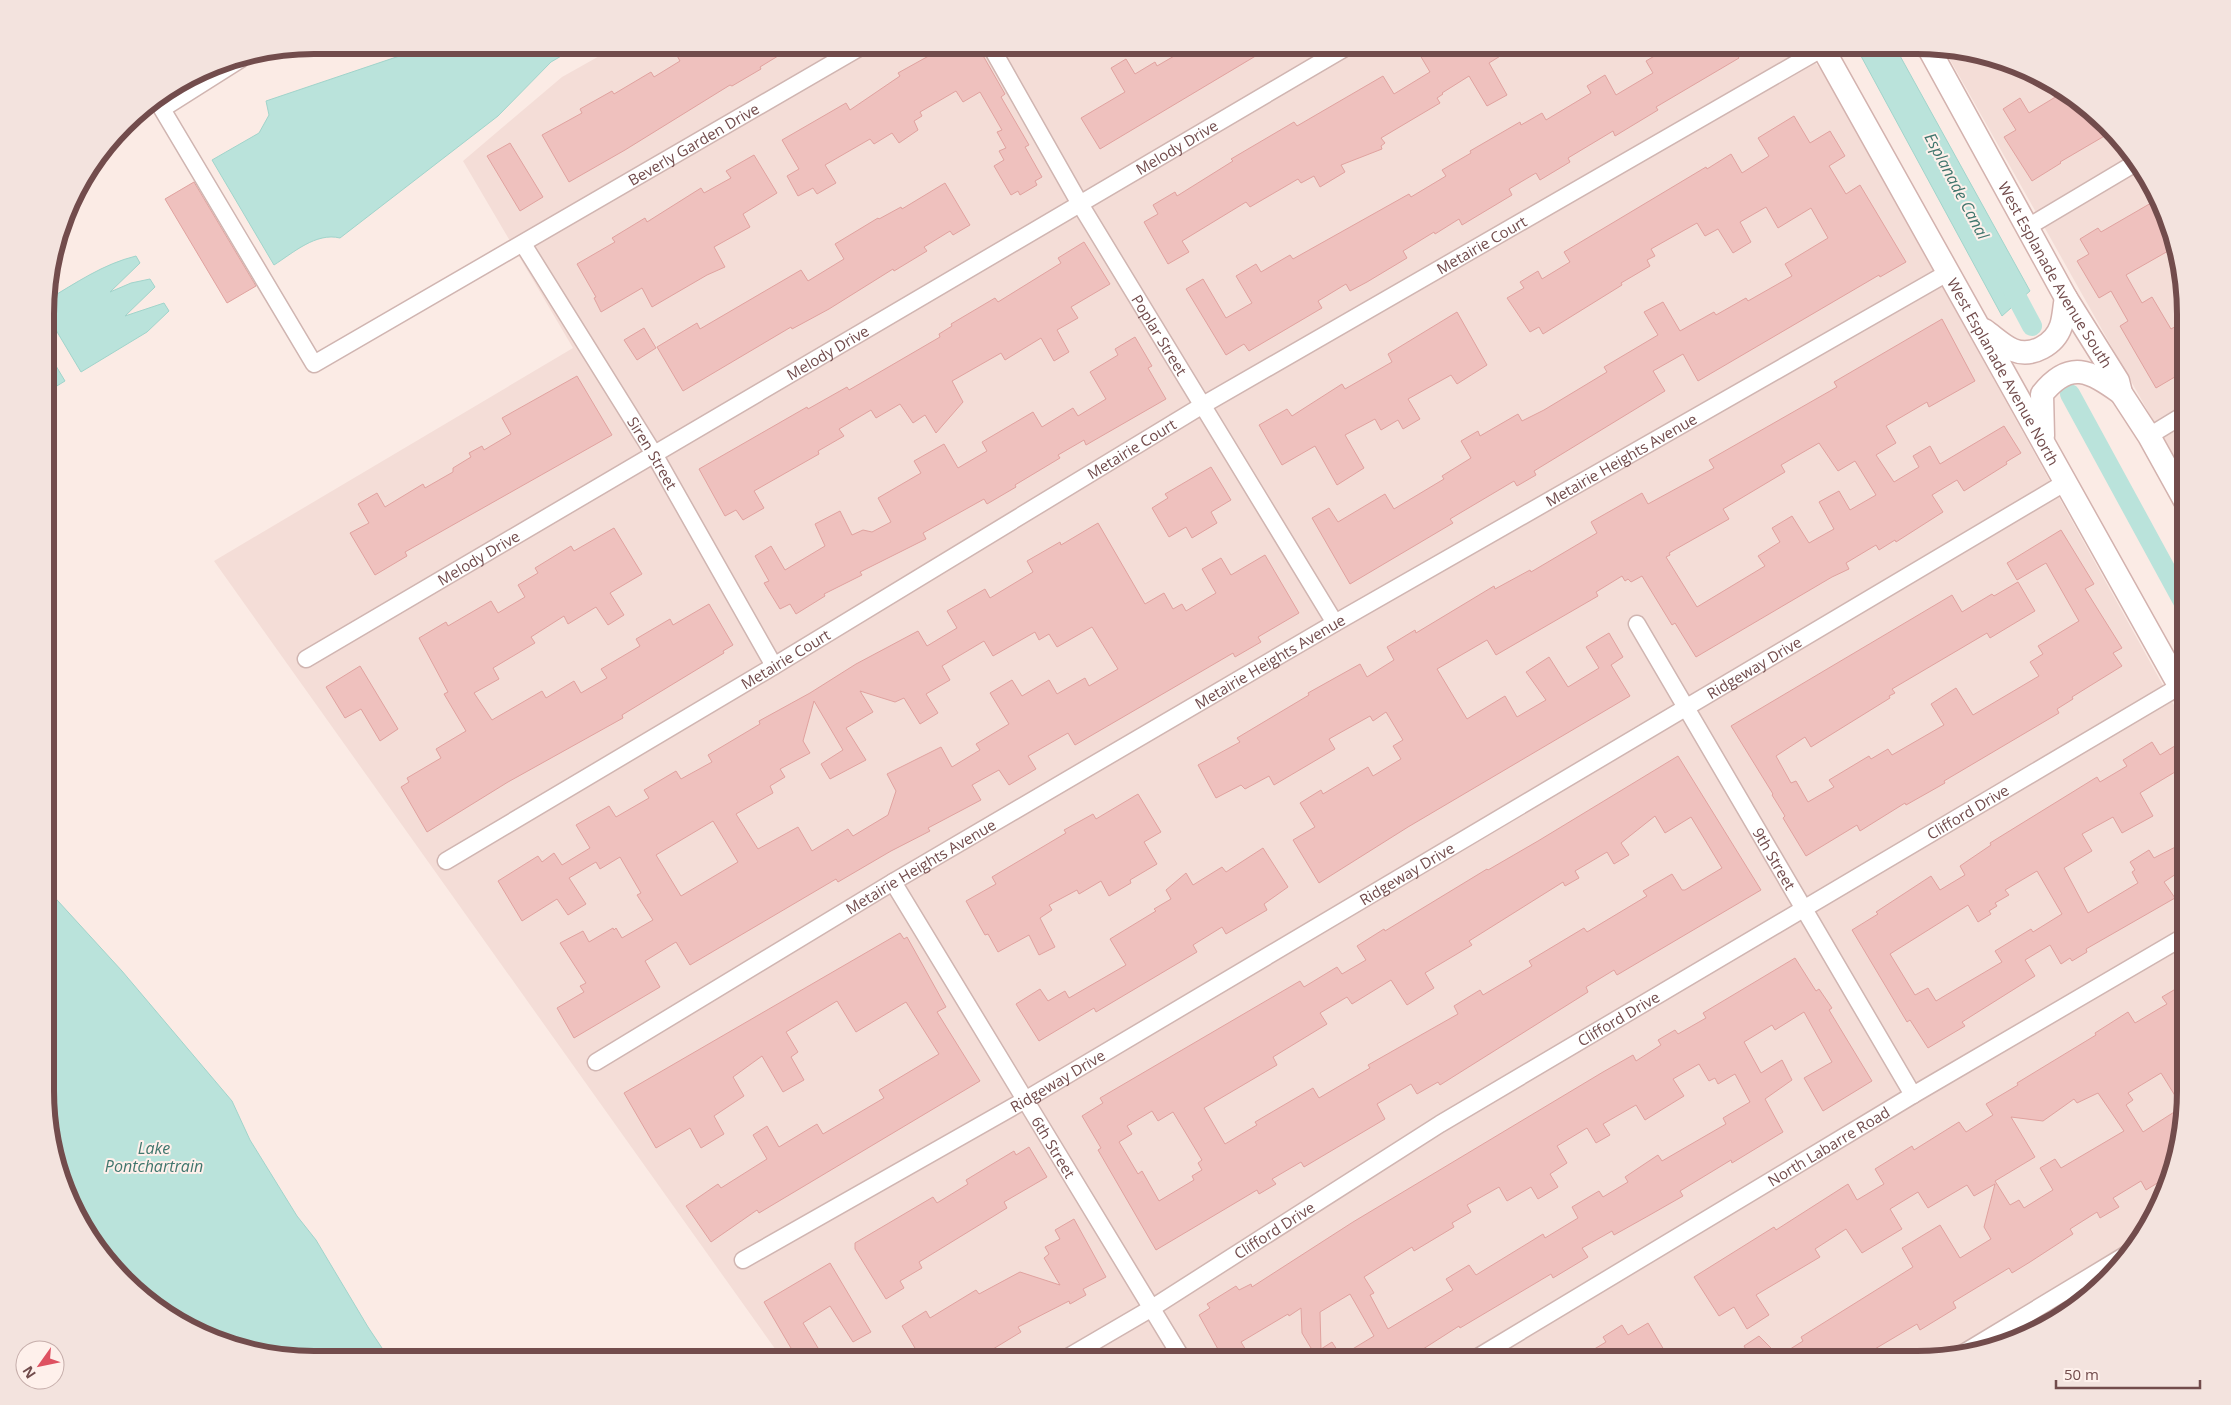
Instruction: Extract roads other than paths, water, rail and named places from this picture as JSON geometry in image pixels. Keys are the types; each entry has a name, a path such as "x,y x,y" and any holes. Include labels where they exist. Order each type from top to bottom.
{"main road":[{"name":"West Esplanade Avenue North","path":"1826,54 2177,680"},
{"name":"West Esplanade Avenue South","path":"1932,54 2026,228 2066,298 2118,381 2121,393 2149,436 2177,485"},
{"path":"1979,326 2013,350 2027,352 2041,349 2052,341 2061,326 2066,298"},
{"path":"2043,441 2042,394 2053,380 2067,372 2085,373 2100,378 2121,393"}],"street":[{"name":"Beverly Garden Drive","path":"222,71 162,109 314,364 849,54"},
{"name":"Poplar Street","path":"995,54 1080,204 1335,623"},
{"name":"Melody Drive","path":"306,659 1335,54"},
{"name":"Metairie Court","path":"446,861 774,666 1203,405 1810,54"},
{"path":"2026,228 2131,165"},
{"name":"Siren Street","path":"523,244 654,454 774,666"},
{"name":"Metairie Heights Avenue","path":"596,1062 893,882 1335,623 1949,272"},
{"path":"2149,436 2177,419"},
{"name":"Ridgeway Drive","path":"743,1260 1025,1100 2066,482"},
{"name":"9th Street","path":"1637,624 1688,707 1913,1095"},
{"name":"Clifford Drive","path":"1078,1351 1152,1308 1440,1124 2177,694"},
{"name":"6th Street","path":"893,882 1178,1351"},
{"name":"North Labarre Road","path":"1489,1351 1913,1095 2177,941"},
{"path":"1979,1343 2114,1262"}],"water":[{"path":"405,54 565,54 551,62 498,116 340,238 322,238 314,241 274,265 212,160 259,133 269,115 266,101"},
{"path":"1860,54 1899,54 2030,291 2002,316"},
{"path":"136,256 140,263 110,292 131,283 150,279 155,287 125,316 164,303 169,311 147,332 81,372 54,327 54,296 101,269"},
{"path":"54,363 65,381 54,388"},
{"name":"Lake Pontchartrain","path":"54,897 122,971 232,1101 250,1140 297,1216 316,1240 384,1351 296,1351 246,1342 198,1324 169,1308 142,1287 107,1250 89,1222 74,1191 63,1159 56,1126 54,1109"}],"waterway":[{"name":"Esplanade Canal","path":"2006,277 2032,326"},
{"name":"Esplanade Canal","path":"2070,394 2177,590"}]}
